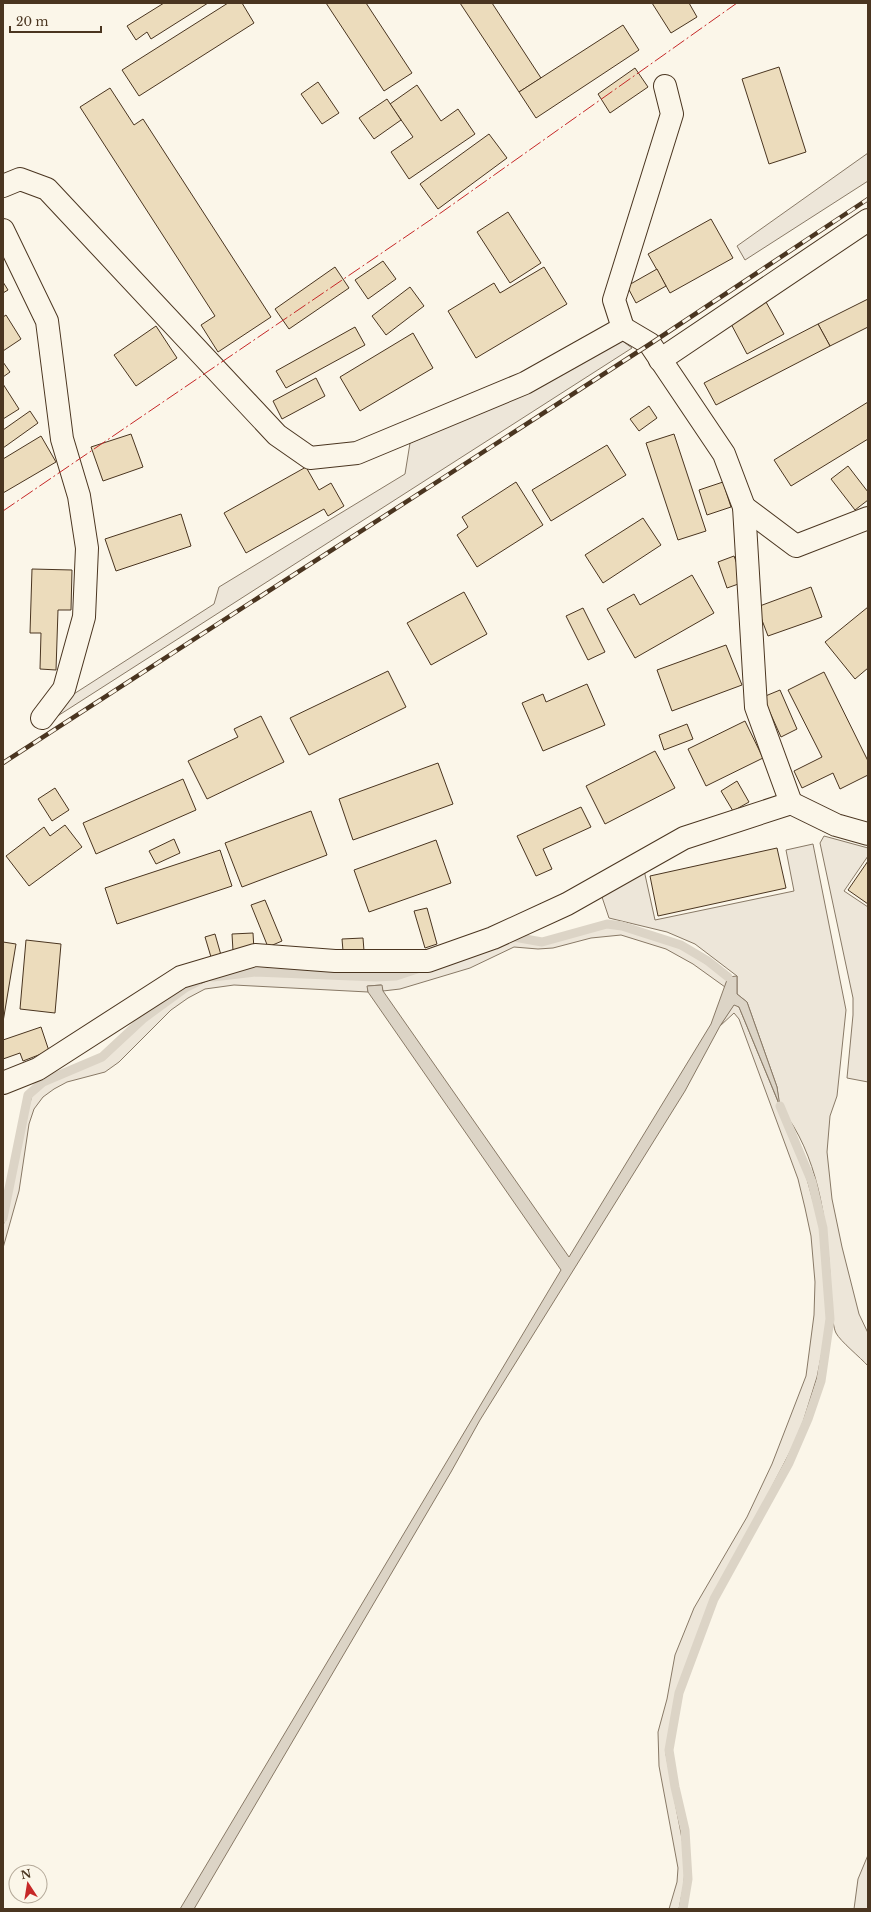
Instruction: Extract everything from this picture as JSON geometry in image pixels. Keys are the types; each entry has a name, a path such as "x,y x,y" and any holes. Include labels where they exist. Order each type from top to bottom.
{"street":[{"path":"665,86 672,114 614,300 623,328 650,344 724,454 744,507 756,707 791,804"},
{"path":"3,186 20,179 47,189 277,435 310,458 357,453 421,428 525,383 623,328"},
{"path":"660,360 868,220"},
{"path":"3,230 47,321 62,439 79,496 87,548 84,617 64,689 42,718"},
{"path":"744,507 796,546 868,518"},
{"path":"3,1083 38,1069 181,977 255,955 335,961 428,961 493,938 567,904 684,838 791,804 836,826 868,834"}],"shaded area":[{"path":"868,153 868,181 745,260 737,246"},
{"path":"621,340 632,348 56,717 66,699 214,604 219,587 405,474 410,443 529,391"},
{"path":"824,836 868,848 868,856 844,891 868,907 868,1082 847,1078 853,1015 853,998 820,843"},
{"path":"813,844 846,1010 837,1096 830,1116 827,1152 832,1199 842,1247 859,1314 868,1333 868,1366 842,1340 834,1328 826,1231 818,1188 812,1166 804,1146 794,1126 781,1108 807,1179 820,1226 827,1308 826,1332 817,1377 803,1422 792,1448 714,1595 677,1689 666,1754 683,1844 685,1867 684,1884 679,1909 669,1909 677,1882 678,1868 659,1766 658,1732 667,1699 675,1655 694,1608 747,1517 772,1464 806,1376 814,1315 815,1282 811,1236 798,1179 739,1019 734,1013 720,1026 734,1004 739,1007 779,1104 777,1087 747,1002 737,994 737,976 695,944 667,932 609,918 601,894 644,870 655,920 794,891 786,850"},
{"path":"607,925 622,927 680,946 728,979 725,987 693,964 666,949 621,935 591,938 553,948 538,949 514,947 470,968 400,989 383,991 381,985 368,986 368,992 234,985 205,989 188,998 171,1010 119,1062 105,1072 67,1082 43,1097 34,1109 29,1124 19,1191 3,1248 3,1227 22,1128 32,1096 45,1083 105,1059 146,1020 186,990 209,980 255,975 396,978 513,938 543,943"},
{"path":"737,976 737,994 747,1002 777,1087 780,1106 739,1007 734,1005 720,1026 685,1091 480,1420 451,1472 194,1909 180,1909 561,1270 368,992 367,986 382,985 383,991 569,1257 711,1024 728,977"},
{"path":"868,1855 868,1909 854,1909 858,1879"}],"building":[{"path":"164,3 208,3 151,39 147,32 136,40 127,26"},
{"path":"228,3 242,3 254,23 139,96 122,70"},
{"path":"326,3 366,3 412,73 384,91"},
{"path":"460,3 492,3 541,78 519,92"},
{"path":"652,3 689,3 697,17 671,33"},
{"path":"623,25 639,50 536,118 519,92"},
{"path":"779,67 806,152 769,164 742,79"},
{"path":"635,68 648,87 610,113 598,94"},
{"path":"318,82 339,113 322,124 301,94"},
{"path":"417,85 441,121 458,109 475,134 409,179 391,152 413,137 390,104"},
{"path":"110,88 134,125 143,119 271,317 218,352 201,325 215,316 80,107"},
{"path":"387,99 401,120 374,139 359,118"},
{"path":"489,134 507,158 438,209 420,184"},
{"path":"508,212 541,263 510,283 477,232"},
{"path":"711,219 733,258 670,293 648,254"},
{"path":"383,261 396,279 368,299 355,280"},
{"path":"335,267 349,288 289,329 275,309"},
{"path":"544,267 567,304 476,358 448,311 494,283 500,293"},
{"path":"657,269 666,286 636,303 627,286"},
{"path":"3,282 8,290 3,293"},
{"path":"410,287 424,306 386,335 372,316"},
{"path":"868,299 868,327 830,346 818,324"},
{"path":"766,302 784,334 747,354 730,322"},
{"path":"6,315 21,339 3,351 3,317"},
{"path":"818,324 830,346 716,405 704,383"},
{"path":"156,326 177,358 136,386 114,355"},
{"path":"355,327 365,345 286,388 276,371"},
{"path":"413,333 433,368 360,411 340,377"},
{"path":"3,362 10,372 3,377"},
{"path":"316,378 325,396 282,419 273,401"},
{"path":"3,384 19,409 3,419"},
{"path":"868,402 868,439 791,486 774,460"},
{"path":"649,406 657,418 639,431 630,419"},
{"path":"30,411 38,423 3,448 3,430"},
{"path":"131,434 143,467 103,481 91,447"},
{"path":"674,434 706,531 678,540 646,443"},
{"path":"41,436 56,462 3,493 3,459"},
{"path":"607,445 626,475 551,521 532,490"},
{"path":"848,466 868,492 868,500 855,510 831,479"},
{"path":"306,467 319,490 331,483 344,506 328,516 324,509 246,553 224,513"},
{"path":"516,482 543,525 477,567 457,535 468,527 462,517"},
{"path":"723,482 731,507 707,515 699,490"},
{"path":"181,514 191,546 116,571 105,539"},
{"path":"643,518 661,545 603,583 585,555"},
{"path":"734,556 744,582 727,588 718,562"},
{"path":"32,569 72,570 71,610 58,610 56,670 40,669 41,633 30,633"},
{"path":"692,575 714,613 635,658 607,609 634,594 640,605"},
{"path":"811,587 822,617 768,636 757,607"},
{"path":"464,592 487,634 431,665 407,623"},
{"path":"868,607 868,668 855,679 825,642"},
{"path":"583,608 605,652 588,660 566,616"},
{"path":"726,645 742,685 672,711 657,670"},
{"path":"388,671 406,707 309,755 290,718"},
{"path":"824,672 868,761 868,775 840,789 833,773 802,788 794,771 822,757 788,690"},
{"path":"587,684 605,725 543,751 522,703 543,694 546,702"},
{"path":"780,690 797,729 781,737 763,697"},
{"path":"261,716 284,762 207,799 188,761 238,737 234,729"},
{"path":"745,721 763,758 706,786 688,749"},
{"path":"687,724 693,739 664,750 659,735"},
{"path":"655,751 675,788 605,824 586,786"},
{"path":"438,763 453,804 353,840 339,799"},
{"path":"183,779 196,810 96,854 83,823"},
{"path":"737,781 749,802 733,811 721,791"},
{"path":"55,788 69,810 52,821 38,799"},
{"path":"581,807 591,827 543,849 552,869 536,876 517,836"},
{"path":"311,811 327,855 242,887 225,843"},
{"path":"65,825 82,847 29,886 6,856 44,827 50,836"},
{"path":"174,839 180,853 156,864 149,851"},
{"path":"436,840 451,883 369,912 354,870"},
{"path":"777,848 786,888 658,916 650,876"},
{"path":"220,850 232,886 117,924 105,888"},
{"path":"868,861 868,904 848,890"},
{"path":"265,900 282,941 268,947 251,905"},
{"path":"427,908 437,944 425,948 414,911"},
{"path":"253,933 254,950 233,951 232,934"},
{"path":"215,934 221,955 211,957 205,937"},
{"path":"363,938 364,951 343,951 342,939"},
{"path":"26,940 61,944 55,1013 20,1009"},
{"path":"3,942 16,944 3,1022"},
{"path":"41,1027 49,1051 23,1061 20,1053 3,1059 3,1040"}],"waterway":[{"path":"508,939 514,937 542,942 607,924 622,926 681,945 708,961 728,977"},
{"path":"213,977 255,972 376,977 396,976 420,968"},
{"path":"3,1218 28,1095 43,1082 102,1057 144,1018 185,988 197,982"},
{"path":"683,1909 688,1879 685,1830 675,1787 669,1750 679,1693 714,1599 789,1463 808,1419 821,1381 830,1319 823,1228 812,1182 780,1106"}],"railway":[{"path":"3,763 650,344 868,199"}],"power":[{"path":"3,511 442,212 737,3"}]}
